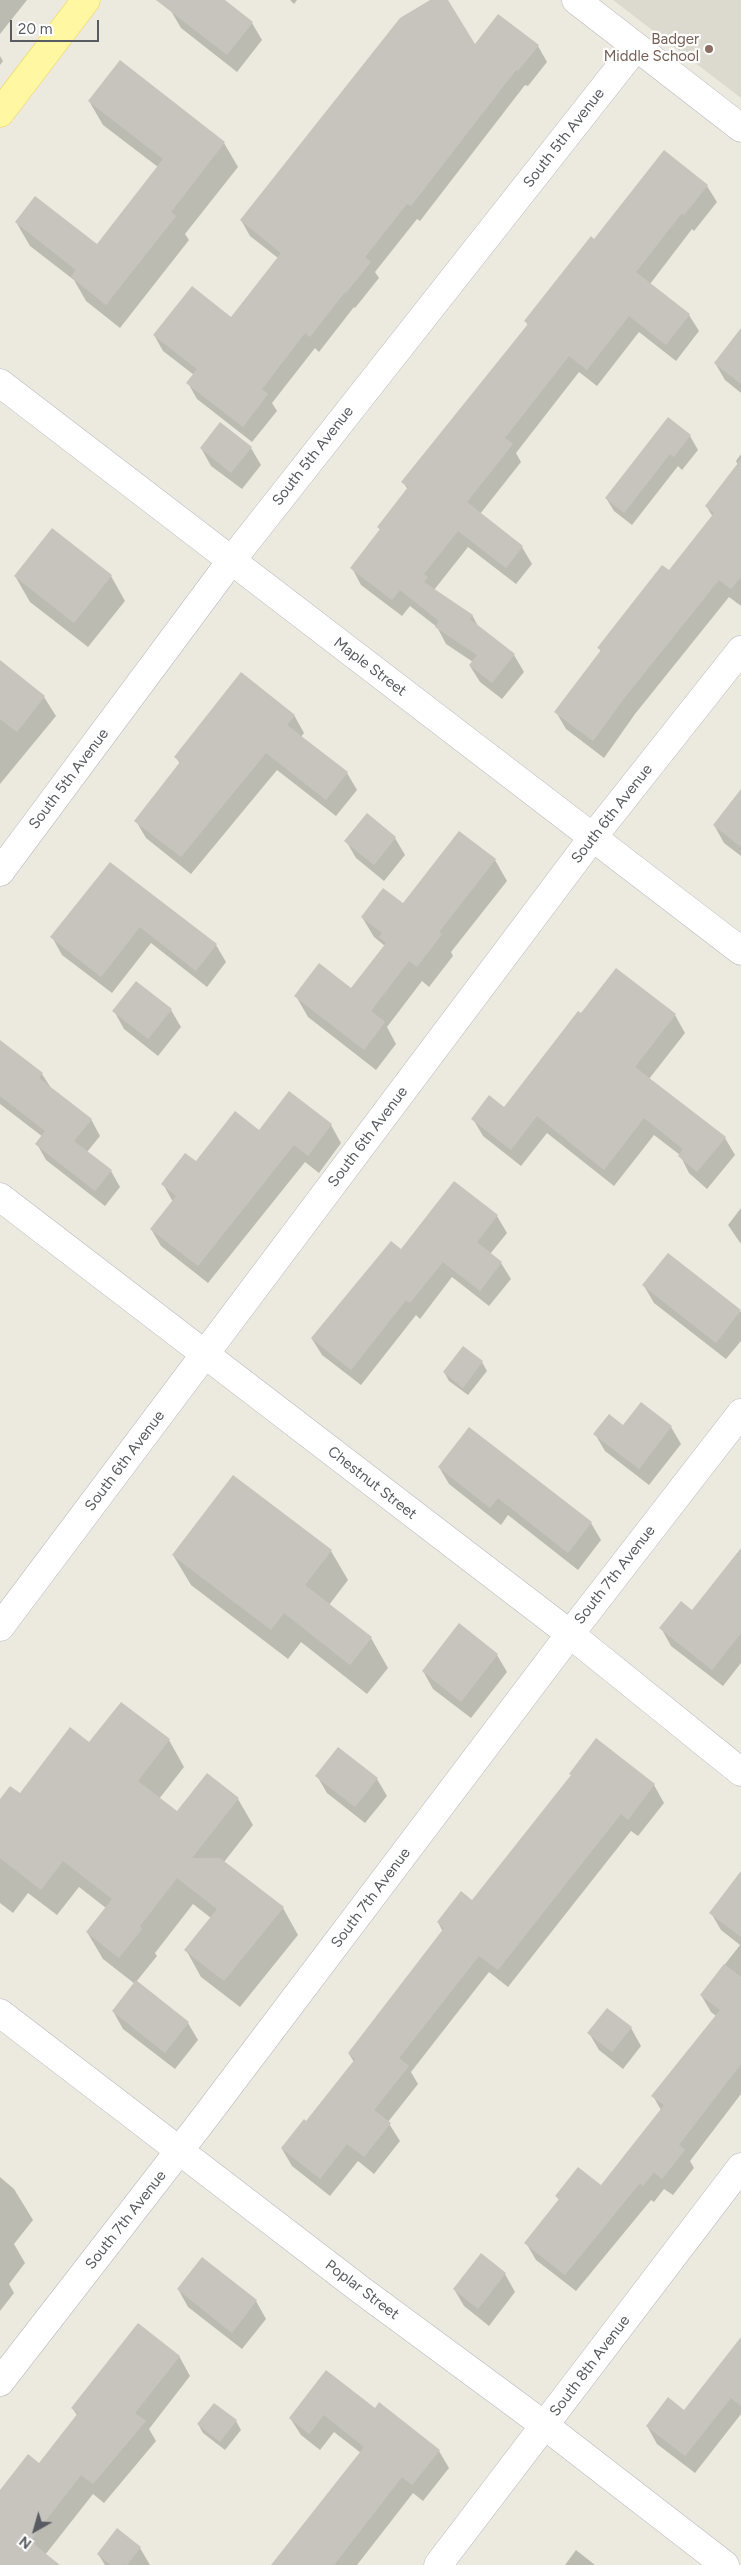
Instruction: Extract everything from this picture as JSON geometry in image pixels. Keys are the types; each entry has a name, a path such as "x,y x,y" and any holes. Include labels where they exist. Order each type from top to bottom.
{"main road":[{"path":"0,114 86,0"}],"street":[{"path":"576,0 741,128"},
{"name":"South 5th Avenue","path":"0,872 231,561 636,46"},
{"name":"Maple Street","path":"0,383 741,951"},
{"name":"South 6th Avenue","path":"0,1627 593,837 741,650"},
{"name":"Chestnut Street","path":"0,1197 570,1634 741,1772"},
{"name":"South 7th Avenue","path":"0,2382 180,2150 570,1634 741,1413"},
{"name":"Poplar Street","path":"0,2013 361,2290 544,2425 725,2565"},
{"name":"South 8th Avenue","path":"438,2565 741,2166"}],"shaded area":[{"name":"Badger Middle School","path":"613,0 741,0 741,98"}],"building":[{"path":"156,0 225,0 253,22 227,55"},
{"path":"430,0 448,0 475,44 498,14 539,45 518,71 516,70 411,206 407,204 365,257 371,262 346,293 310,337 305,333 262,389 268,394 243,427 186,383 197,369 153,335 192,286 231,317 281,253 240,220 400,18"},
{"path":"120,60 225,142 171,212 176,216 106,305 71,277 76,270 15,222 35,196 97,244 163,159 88,101"},
{"path":"664,150 708,185 684,215 682,213 636,272 690,314 666,345 629,316 587,370 569,356 505,438 513,444 467,502 523,546 506,568 458,531 424,574 428,577 424,582 473,615 470,619 515,654 492,683 469,665 477,655 435,627 439,621 400,590 392,600 350,568 380,529 377,527 408,487 401,482 528,324 524,321 591,236 594,239"},
{"path":"741,328 741,384 714,363"},
{"path":"668,417 691,435 674,457 670,454 624,513 605,498"},
{"path":"220,422 252,447 231,473 200,448"},
{"path":"741,459 741,577 731,589 719,580 626,696 593,741 554,712 601,650 597,648 662,565 669,570 714,513 705,506"},
{"path":"52,528 112,575 74,623 14,576"},
{"path":"0,660 45,696 17,732 0,719"},
{"path":"241,672 295,715 287,725 348,772 326,800 266,753 181,857 134,821 180,762 174,757"},
{"path":"741,789 741,847 713,825"},
{"path":"367,813 396,837 374,865 344,841"},
{"path":"459,831 496,859 439,932 442,934 417,967 409,961 371,1011 385,1022 364,1050 294,996 319,963 351,988 386,943 379,937 382,933 361,917 383,888 403,903"},
{"path":"110,862 217,944 196,971 140,927 101,977 50,937"},
{"path":"616,968 676,1014 635,1067 726,1137 697,1172 678,1156 683,1149 644,1118 604,1170 537,1116 511,1150 471,1119 489,1095 504,1107 578,1011 581,1013"},
{"path":"136,981 172,1009 148,1039 112,1011"},
{"path":"0,1040 43,1073 39,1078 92,1119 74,1141 112,1170 95,1191 35,1144 45,1131 0,1096"},
{"path":"289,1091 332,1124 308,1156 294,1145 198,1266 150,1229 176,1196 161,1184 185,1153 196,1161 235,1111 259,1130"},
{"path":"454,1181 498,1215 477,1242 502,1262 480,1291 443,1262 410,1303 406,1300 351,1370 311,1338 391,1241 401,1249"},
{"path":"668,1253 741,1310 716,1343 642,1285"},
{"path":"463,1346 483,1361 463,1388 443,1372"},
{"path":"641,1402 672,1426 639,1469 593,1434 609,1414 623,1425"},
{"path":"469,1427 592,1522 568,1553 498,1498 490,1508 438,1467"},
{"path":"233,1475 332,1550 305,1585 372,1637 350,1665 284,1613 271,1630 172,1555"},
{"path":"741,1548 741,1633 712,1670 659,1628 681,1601 692,1610"},
{"path":"459,1623 498,1654 461,1702 422,1671"},
{"path":"121,1702 170,1739 138,1781 177,1811 207,1773 239,1798 192,1858 220,1858 284,1907 224,1981 184,1950 217,1909 177,1878 140,1926 142,1929 119,1958 86,1932 112,1899 63,1861 41,1890 0,1858 0,1799 10,1786 20,1793 70,1727 89,1742"},
{"path":"596,1738 655,1784 628,1820 621,1814 498,1970 479,1956 399,2058 409,2066 374,2110 391,2123 364,2157 347,2144 320,2179 281,2148 304,2119 306,2121 355,2059 348,2053 444,1928 437,1922 461,1891 472,1900 571,1775 569,1774"},
{"path":"338,1747 378,1778 355,1807 315,1776"},
{"path":"741,1871 741,1937 709,1913"},
{"path":"724,1964 741,1977 741,2064 679,2145 685,2150 662,2179 654,2172 643,2186 640,2183 565,2275 524,2243 559,2199 555,2196 578,2167 601,2185 664,2105 651,2096 720,2010 700,1995"},
{"path":"136,1980 189,2022 165,2053 112,2011"},
{"path":"607,2008 632,2027 612,2052 587,2033"},
{"path":"481,2253 506,2273 478,2309 453,2289"},
{"path":"202,2257 257,2300 232,2333 177,2289"},
{"path":"138,2323 180,2356 135,2413 146,2421 93,2484 81,2475 30,2541 60,2565 0,2565 0,2490 28,2454 39,2463 78,2413 71,2408"},
{"path":"741,2337 741,2406 731,2398 685,2456 646,2426 668,2397 684,2410"},
{"path":"326,2370 375,2408 379,2402 440,2450 412,2485 402,2477 334,2565 271,2565 364,2447 324,2415 309,2434 289,2418"},
{"path":"214,2403 237,2420 220,2442 197,2424"},
{"path":"117,2528 141,2547 127,2565 111,2565 97,2554"}],"place":[{"name":"Badger Middle School","path":"709,49"}]}
